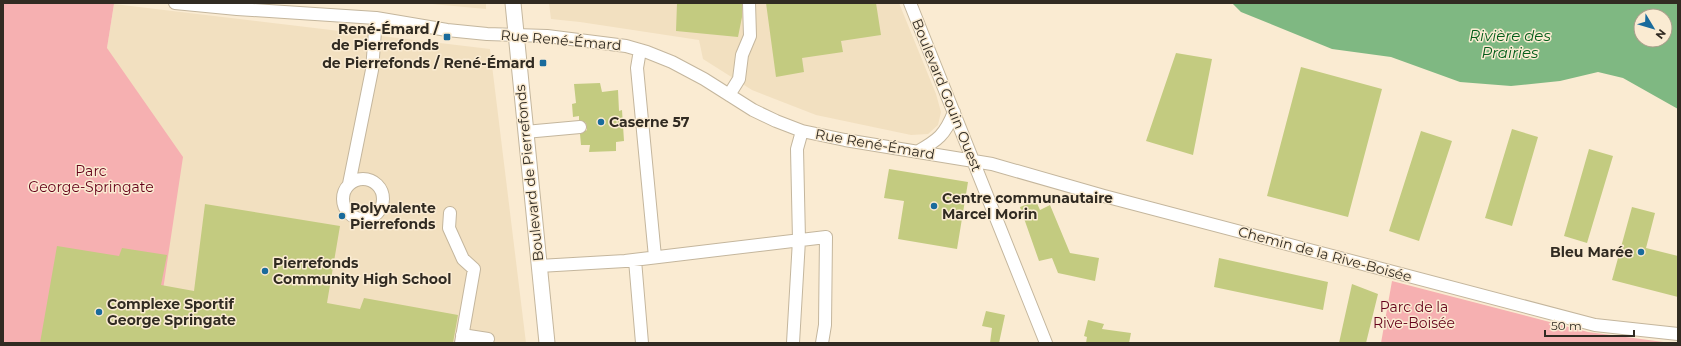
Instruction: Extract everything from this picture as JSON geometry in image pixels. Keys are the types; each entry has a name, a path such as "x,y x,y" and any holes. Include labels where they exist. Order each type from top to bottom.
{"main road":[{"name":"Boulevard de Pierrefonds","path":"513,3 525,132 548,343"}],"street":[{"name":"Rue René-Émard","path":"174,3 237,10 376,18 440,29 547,36 617,44 640,50 672,62 760,114 802,131 845,140 974,161"},
{"path":"729,95 739,79 742,55 750,36 749,3"},
{"name":"Boulevard Gouin Ouest","path":"910,3 1046,343"},
{"path":"349,184 372,70 376,18"},
{"path":"640,50 637,68 655,257"},
{"path":"917,152 941,136 948,127 954,112"},
{"path":"525,132 580,127"},
{"path":"793,343 799,240 797,150 802,131"},
{"name":"Chemin de la Rive-Boisée","path":"974,161 1020,171 1104,196 1595,325 1678,334"},
{"path":"450,213 449,228 463,259 474,269 462,339 488,339"},
{"path":"539,266 635,260 826,237 825,325 822,343"},
{"path":"635,260 642,343"}],"shaded area":[{"path":"421,3 486,3 486,9"},
{"path":"549,3 899,3 936,94 941,112 938,125 928,134 911,135 816,115 752,90 703,59 699,40 551,19"},
{"name":"Polyvalente Pierrefonds","path":"114,4 490,49 526,343 155,343 107,48"}],"green space":[{"name":"Parc George-Springate","path":"3,3 114,4 107,48 183,157 155,343 3,343"},
{"name":"Parc de la Rive-Boisée","path":"1392,281 1588,332 1671,343 1381,343"}],"water":[{"name":"Rivière des Prairies","path":"1232,3 1678,3 1678,109 1623,78 1598,72 1560,81 1511,86 1460,82 1391,57 1332,49 1241,12"}],"building":[{"path":"677,3 742,3 742,17 738,37 676,31"},
{"path":"766,3 876,3 881,35 841,41 843,52 802,58 804,72 776,77"},
{"path":"1176,53 1212,59 1193,155 1146,141"},
{"path":"1301,67 1382,89 1348,217 1267,196"},
{"name":"Caserne 57","path":"600,83 602,92 618,90 619,111 622,110 624,141 616,142 616,151 589,152 590,145 581,145 580,134 587,130 586,123 579,120 579,116 573,117 572,104 576,103 574,84"},
{"path":"1512,129 1538,137 1512,226 1485,218"},
{"path":"1421,131 1452,141 1419,241 1389,231"},
{"path":"1589,149 1613,156 1587,243 1564,236"},
{"name":"Centre communautaire Marcel Morin","path":"889,169 968,182 957,249 898,239 904,201 884,198"},
{"path":"1036,201 1040,210 1050,205 1070,253 1099,258 1095,281 1058,273 1052,258 1039,261 1020,207"},
{"name":"Pierrefonds Community High School","path":"205,204 340,226 327,303 360,309 364,298 458,315 453,343 40,343 57,246 119,256 122,248 167,255 161,285 194,291"},
{"name":"Bleu Marée","path":"1632,207 1655,213 1646,248 1678,256 1678,297 1612,280"},
{"path":"1219,258 1328,282 1323,310 1214,287"},
{"path":"1352,284 1378,294 1366,343 1339,343"},
{"path":"986,311 1005,315 999,343 990,343 992,328 982,326"},
{"path":"1088,320 1104,324 1102,329 1131,333 1129,343 1086,343 1087,337 1084,336"}],"place":[{"name":"René-Émard / de Pierrefonds","path":"447,37"},
{"name":"de Pierrefonds / René-Émard","path":"543,63"},
{"name":"Caserne 57","path":"601,122"},
{"name":"Centre communautaire Marcel Morin","path":"934,206"},
{"name":"Polyvalente Pierrefonds","path":"342,216"},
{"name":"Bleu Marée","path":"1641,252"},
{"name":"Pierrefonds Community High School","path":"265,271"},
{"name":"Complexe Sportif George Springate","path":"99,312"}]}
